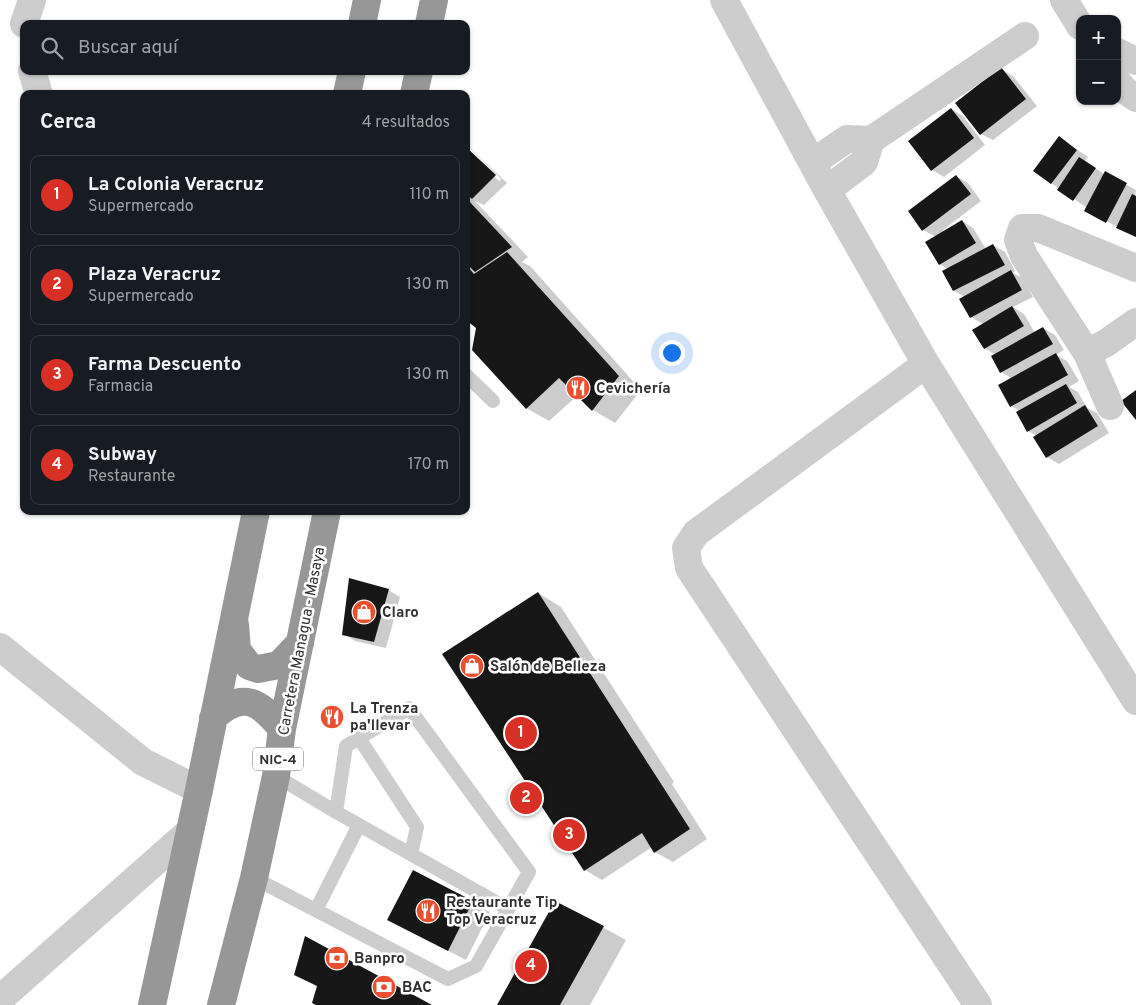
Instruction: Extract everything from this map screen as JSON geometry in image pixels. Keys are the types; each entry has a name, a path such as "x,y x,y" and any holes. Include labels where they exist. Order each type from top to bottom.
{"highway":[{"path":"363,20 367,0"},
{"path":"430,20 434,0"},
{"path":"348,90 351,75"},
{"path":"415,90 418,75"},
{"path":"152,1005 199,790 255,515"},
{"name":"Carretera Managua - Masaya","path":"221,1005 254,878 276,776 282,729 326,515"},
{"path":"234,614 237,650 249,666 258,669 279,665 300,643"},
{"path":"213,718 230,704 244,701 253,703 267,712 282,729"}],"street":[{"path":"26,20 32,0"},
{"path":"724,0 827,190 926,364 1136,701"},
{"path":"1064,0 1076,20"},
{"path":"813,162 847,139 870,140 1025,36"},
{"path":"1121,54 1136,61"},
{"path":"33,75 38,90"},
{"path":"1121,86 1136,98"},
{"path":"827,190 864,162 870,140"},
{"path":"1110,406 1087,353 1024,256 1018,240 1022,228 1038,228 1136,268"},
{"path":"1087,353 1106,343 1136,322"},
{"path":"926,364 696,533 686,548 689,568 978,1005"},
{"path":"0,647 144,762 199,790"},
{"path":"1,995 190,830"}],"lane":[{"path":"470,378 493,401"},
{"path":"254,878 448,979 476,966 529,872 409,708 346,746 336,812"},
{"path":"359,738 417,827 412,854"},
{"path":"276,776 508,909"},
{"path":"316,910 359,825"}],"building":[{"path":"1001,67 1026,99 980,135 955,103"},
{"path":"951,108 974,138 931,171 908,141"},
{"path":"1059,136 1077,150 1051,184 1033,171"},
{"path":"470,151 496,175 472,199 470,197"},
{"path":"1079,157 1096,168 1073,201 1057,190"},
{"path":"1105,171 1127,183 1106,223 1084,211"},
{"path":"956,175 971,194 922,231 908,211"},
{"path":"1132,194 1136,196 1136,237 1116,228"},
{"path":"470,202 512,247 475,272 470,267"},
{"path":"962,220 976,243 939,265 925,242"},
{"path":"993,244 1005,265 953,291 942,271"},
{"path":"507,252 619,376 592,411 559,378 526,409 472,350 476,328 470,323 470,270 474,274"},
{"path":"1011,270 1022,290 970,318 959,299"},
{"path":"1012,306 1024,326 984,349 972,330"},
{"path":"1043,327 1053,344 1000,373 991,356"},
{"path":"1056,353 1068,375 1010,407 998,385"},
{"path":"1066,384 1077,403 1027,432 1016,412"},
{"path":"1136,390 1136,420 1121,401"},
{"path":"1085,405 1098,426 1046,458 1033,437"},
{"name":"Claro","path":"349,578 389,589 374,642 342,635"},
{"path":"538,592 690,829 654,853 642,833 584,871 442,654"},
{"path":"413,870 473,901 448,951 387,920"},
{"path":"555,901 604,926 560,1005 497,1005"},
{"path":"305,936 432,1005 316,1005 312,1003 317,986 294,975"}],"place":[{"name":"Cevichería","path":"578,388"},
{"name":"Claro","path":"364,612"},
{"name":"Salón de Belleza","path":"472,666"},
{"name":"La Trenza pa'llevar","path":"332,717"},
{"name":"La Colonia Veracruz","path":"521,733"},
{"name":"Plaza Veracruz","path":"526,798"},
{"name":"Farma Descuento","path":"569,835"},
{"name":"Restaurante Tip Top Veracruz","path":"428,911"},
{"name":"Banpro","path":"337,958"},
{"name":"Subway","path":"531,966"},
{"name":"BAC","path":"384,987"}]}
